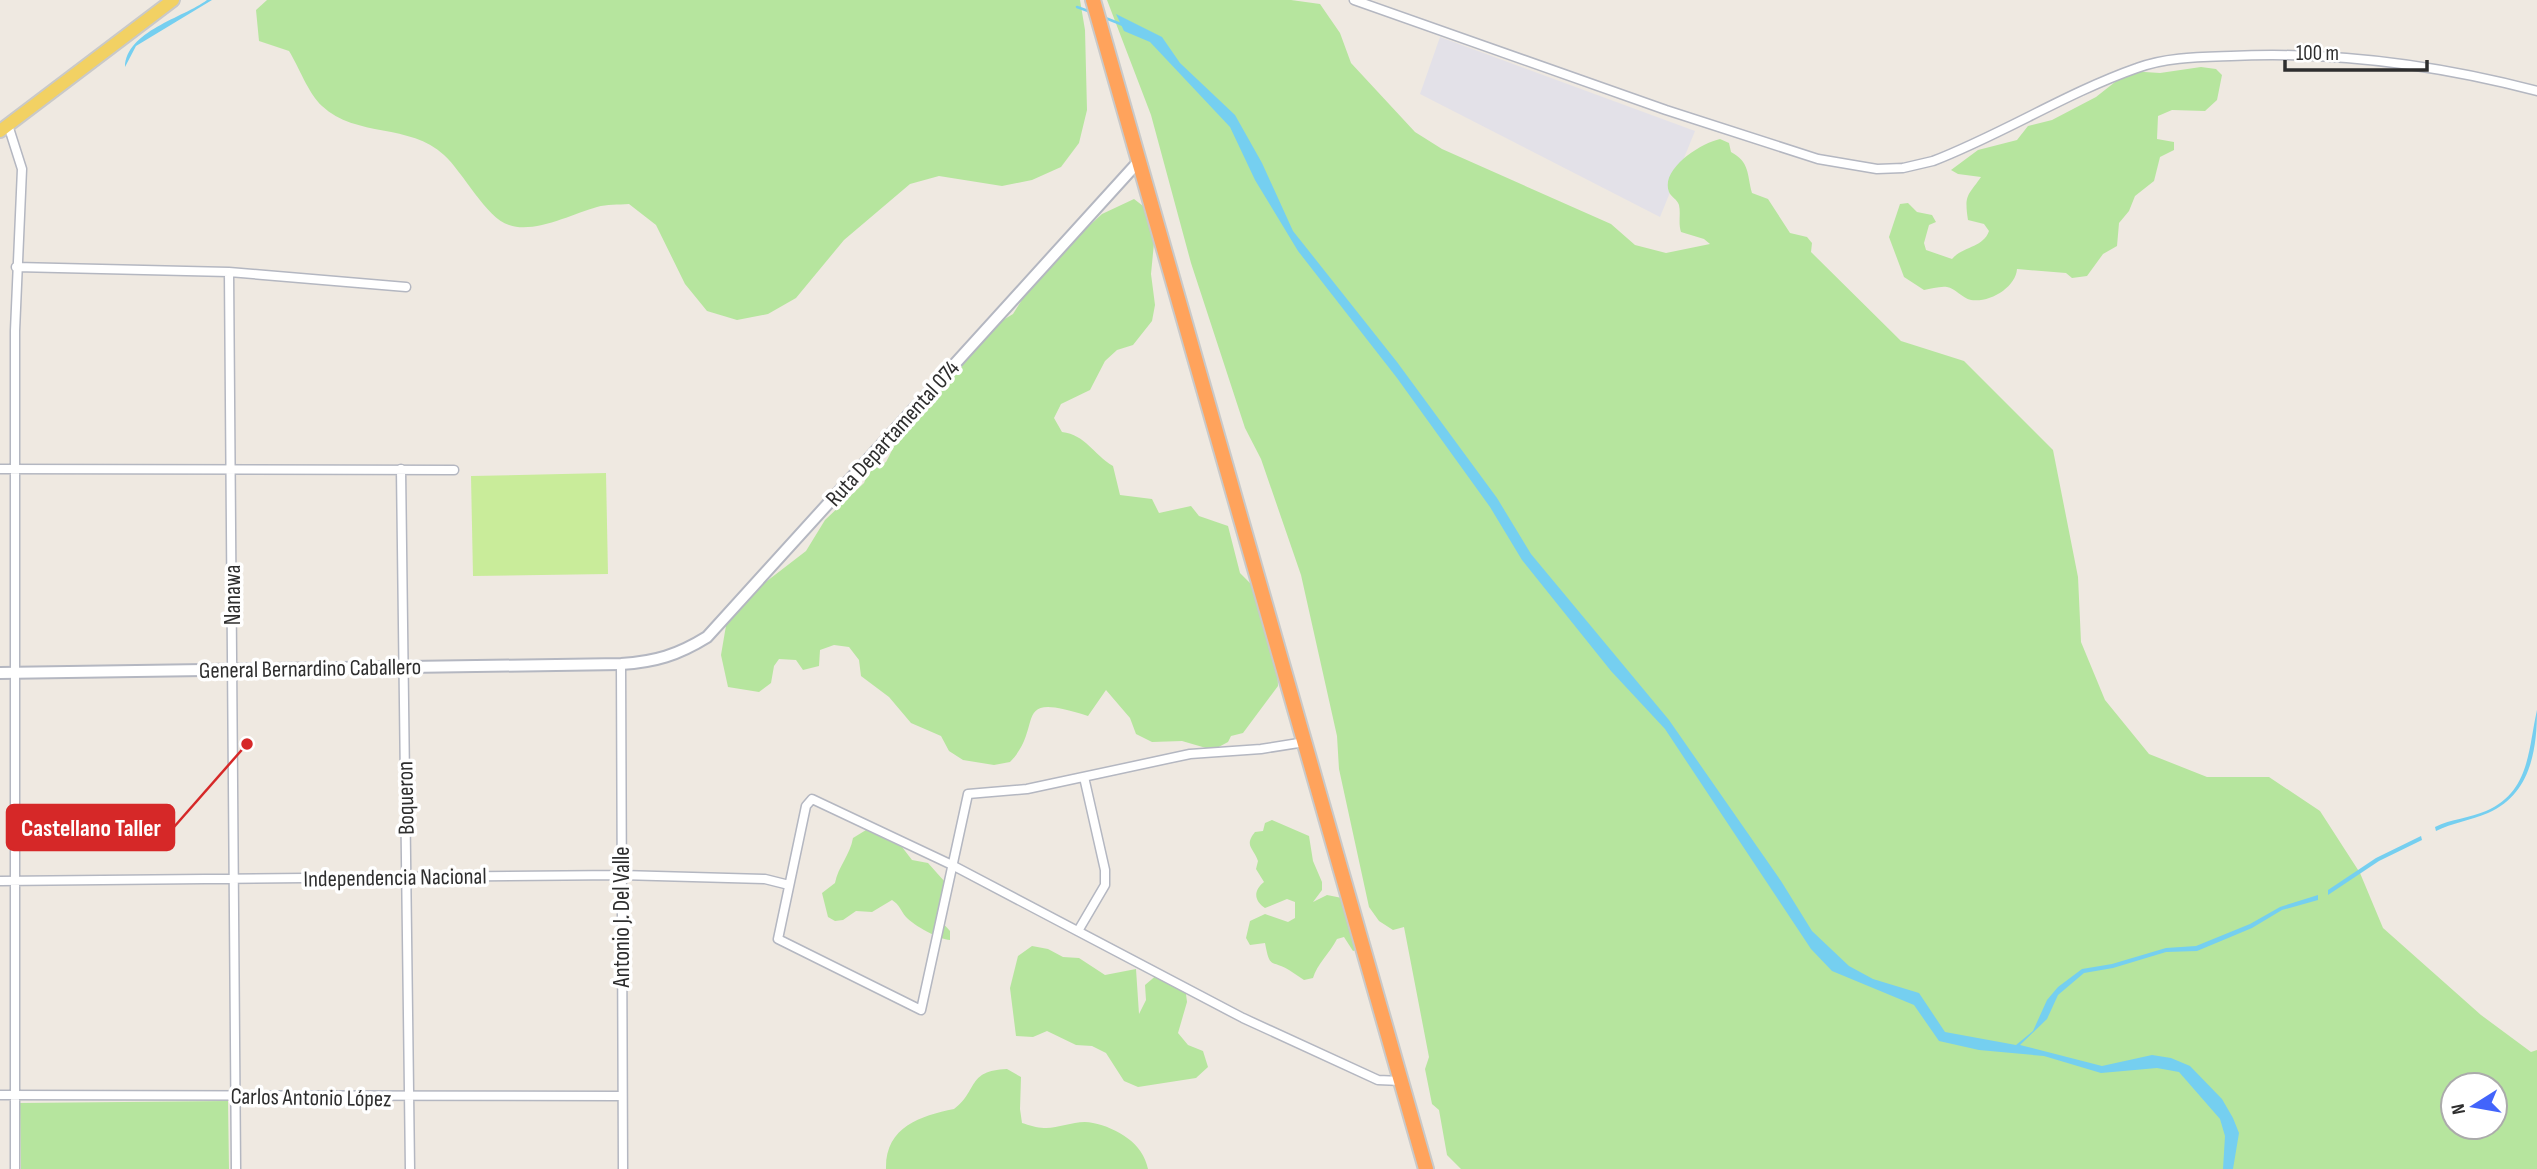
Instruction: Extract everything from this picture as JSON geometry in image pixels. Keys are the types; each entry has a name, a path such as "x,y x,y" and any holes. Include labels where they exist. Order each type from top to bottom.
{"highway":[{"path":"1093,0 1426,1169"}],"main road":[{"path":"4,128 173,0"}],"street":[{"path":"1354,0 1691,118 1818,159 1877,169 1903,168 1933,161 2116,76 2162,61 2257,54 2360,57 2449,71 2537,90"},
{"path":"4,128 22,169 16,267 14,469 17,672 15,1169"},
{"name":"Ruta Departamental 074","path":"621,664 666,659 707,637 1140,160"},
{"path":"16,267 229,272 406,287"},
{"name":"Nanawa","path":"229,272 236,1169"},
{"path":"0,469 454,470"},
{"name":"Boqueron","path":"401,469 410,1169"},
{"name":"General Bernardino Caballero","path":"0,673 621,664"},
{"name":"Antonio J. Del Valle","path":"621,664 623,1169"},
{"path":"1305,742 1261,749 1191,754 1027,789 968,794 951,865 921,1010 778,939 806,806 812,799 951,865 1243,1018 1378,1080 1401,1081"},
{"path":"1079,931 1105,885 1105,870 1084,777"},
{"name":"Independencia Nacional","path":"0,881 621,875 765,879 789,885"},
{"name":"Carlos Antonio López","path":"0,1095 409,1098 622,1096"}],"shaded area":[{"path":"1440,37 1695,131 1660,217 1420,94"}],"green space":[{"path":"267,0 1080,0 1085,30 1087,110 1079,143 1061,167 1032,180 1002,186 939,176 910,184 844,240 796,298 768,314 737,320 707,311 685,284 656,225 629,204 601,206 530,227 509,225 492,214 444,155 430,145 415,138 351,123 336,116 312,94 289,51 259,41 256,10"},
{"path":"1107,0 1291,0 1320,4 1340,33 1351,63 1415,132 1442,149 1611,224 1635,245 1666,253 1710,244 1704,239 1681,232 1679,205 1669,192 1668,183 1676,166 1693,151 1712,141 1720,139 1729,143 1731,152 1745,165 1752,193 1768,199 1790,233 1807,237 1812,243 1811,252 1901,341 1964,361 2053,450 2078,577 2081,642 2105,700 2149,754 2207,777 2269,777 2320,811 2360,873 2383,928 2481,1015 2531,1052 2537,1050 2537,1169 1461,1169 1447,1155 1439,1110 1432,1104 1425,1069 1429,1057 1404,927 1393,930 1379,921 1369,907 1339,769 1337,736 1301,575 1261,459 1245,428 1191,263 1151,115"},
{"path":"2201,67 2216,69 2222,75 2217,100 2205,111 2172,110 2158,116 2157,139 2174,142 2174,150 2160,157 2154,181 2135,196 2129,211 2119,223 2117,246 2103,254 2087,276 2072,278 2066,273 2017,269 2016,276 2007,288 1994,296 1978,300 1968,299 1947,287 1924,290 1904,277 1889,237 1900,204 1908,203 1917,212 1932,215 1936,222 1929,225 1924,243 1926,250 1952,259 1982,241 1989,231 1984,224 1968,220 1968,196 1981,177 1958,174 1951,170 1978,150 2017,140 2028,126 2052,120 2096,97 2129,71 2160,73"},
{"path":"1134,199 1147,209 1154,243 1151,274 1155,305 1152,321 1133,345 1117,350 1105,361 1090,390 1061,404 1054,418 1062,432 1083,441 1113,466 1120,495 1152,499 1159,513 1191,506 1199,516 1228,526 1240,573 1251,584 1262,617 1276,636 1278,686 1243,733 1231,736 1228,742 1213,750 1182,741 1152,742 1136,734 1130,718 1106,690 1088,716 1063,709 1038,709 1032,715 1026,736 1010,762 994,765 963,760 949,751 941,736 911,723 889,697 861,676 859,660 849,647 834,645 820,650 819,666 803,670 796,660 779,659 774,666 771,683 759,692 728,687 721,655 729,608 740,596 767,581 806,551 825,520 864,483 868,473 886,462 905,425 933,405 948,376 998,323 1013,314 1040,271 1102,214"},
{"path":"606,473 608,574 473,576 471,476"},
{"path":"1272,820 1309,836 1313,861 1322,882 1322,890 1313,902 1327,895 1342,898 1360,949 1353,951 1344,937 1337,939 1313,978 1304,980 1270,961 1265,943 1250,945 1246,938 1250,921 1265,914 1288,922 1295,918 1295,902 1287,899 1265,908 1257,898 1258,888 1264,882 1256,869 1258,861 1250,846 1250,840 1255,832 1263,831 1265,823"},
{"path":"866,830 902,847 912,860 928,863 945,882 940,920 950,931 950,940 914,924 892,900 872,912 856,911 843,920 835,921 828,917 822,893 835,883 853,838"},
{"path":"1032,946 1048,949 1063,957 1079,958 1105,975 1136,969 1139,1014 1146,1000 1145,985 1158,974 1173,976 1185,986 1187,1002 1178,1033 1188,1045 1203,1051 1208,1067 1196,1078 1138,1087 1124,1081 1106,1053 1092,1046 1076,1045 1047,1031 1033,1037 1016,1036 1010,988 1018,956"},
{"path":"1007,1069 1021,1077 1022,1123 1044,1128 1081,1122 1102,1125 1135,1144 1148,1169 886,1169 891,1143 898,1133 917,1120 954,1109 985,1073"},
{"path":"228,1101 229,1169 21,1169 20,1103"}],"water":[{"path":"207,0 212,0 136,46 125,67 128,55 145,35"},
{"path":"1116,14 1162,37 1180,63 1235,115 1262,163 1293,231 1397,362 1497,498 1531,554 1669,720 1781,881 1812,931 1849,966 1873,979 1919,993 1945,1032 2016,1045 2033,1031 2047,1000 2058,987 2082,969 2112,964 2166,948 2196,946 2250,924 2280,907 2318,895 2318,900 2282,910 2252,928 2197,951 2166,952 2113,968 2084,973 2058,995 2047,1019 2020,1045 2102,1066 2152,1055 2171,1058 2190,1066 2222,1099 2233,1118 2239,1133 2233,1169 2223,1169 2225,1136 2220,1119 2179,1072 2157,1068 2101,1073 2044,1056 1979,1050 1939,1041 1914,1005 1832,971 1811,949 1665,729 1611,671 1522,560 1490,507 1397,378 1298,251 1255,180 1230,127 1150,42 1124,31"},
{"path":"2537,710 2533,756 2522,783 2513,795 2488,813 2436,831 2435,827 2441,824 2486,811 2511,793 2525,768"},
{"path":"2421,836 2422,840 2379,861 2328,895 2328,890 2376,858"}],"waterway":[{"path":"1077,7 1091,12"},
{"path":"1103,17 1123,25"}],"place":[{"name":"Castellano Taller","path":"247,744"}]}
